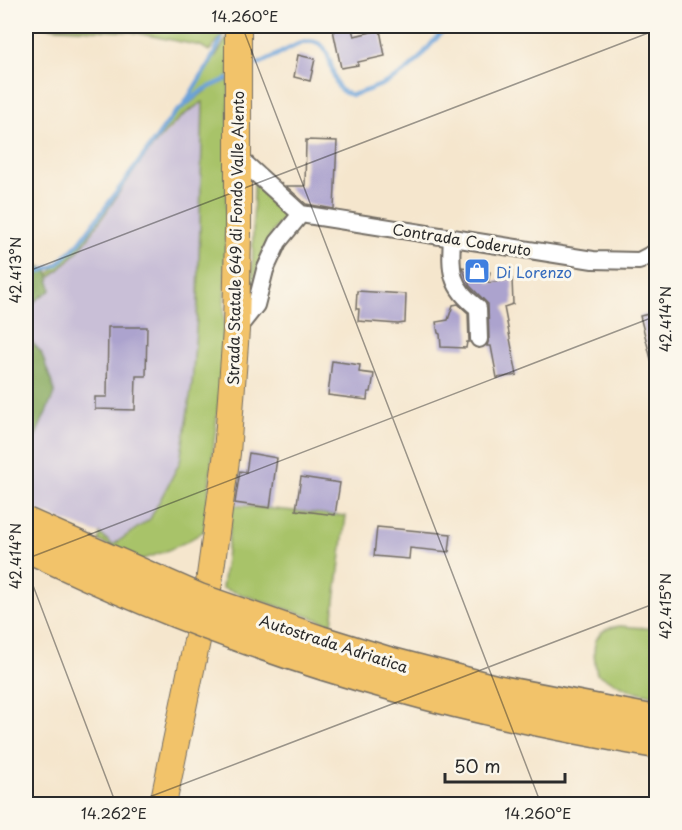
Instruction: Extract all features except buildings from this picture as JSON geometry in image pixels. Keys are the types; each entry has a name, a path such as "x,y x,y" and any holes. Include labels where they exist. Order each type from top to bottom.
{"highway":[{"name":"Autostrada Adriatica","path":"26,523 199,599 320,641 388,662 495,690 657,721"},
{"name":"Autostrada Adriatica","path":"26,546 94,578 195,620 322,664 399,687 494,711 657,743"}],"main road":[{"name":"Strada Statale 649 di Fondo Valle Alento","path":"163,804 209,583 227,453 236,330 238,26"}],"street":[{"path":"236,330 256,305 266,270 278,242 301,214 238,157"},
{"name":"Contrada Coderuto","path":"301,214 593,260 639,261 657,252"},
{"path":"452,238 452,274 458,290 478,308 479,339"}],"shaded area":[{"path":"203,101 198,303 192,384 180,462 150,519 112,545 100,534 26,506 26,458 55,392 41,352 26,336 26,323 35,301 51,290 49,279 83,244 150,150 187,112"}],"green space":[{"path":"26,26 228,26 228,29 209,51 201,46 132,32"},
{"path":"229,35 229,77 205,89 185,104"},
{"path":"229,80 223,364 204,531 173,548 140,560 99,541 100,534 113,545 150,519 180,462 192,384 198,303 203,102 168,129 138,166 81,247 49,279 49,274 87,235 175,115 208,89"},
{"path":"254,181 273,204 287,213 268,240 252,291"},
{"path":"26,258 48,271 51,290 35,301 26,323"},
{"path":"26,336 41,352 55,392 26,458"},
{"path":"233,505 346,516 332,624 222,588"},
{"path":"620,626 656,629 656,696 630,690 597,674 594,657 595,642 603,631"}],"waterway":[{"path":"258,64 304,42 314,42 326,51 340,89 352,95 377,86 402,73 416,62 448,26"},
{"path":"184,105 221,40"},
{"path":"26,277 57,265 80,242 174,114 203,90 227,79"}],"place":[{"name":"Di Lorenzo","path":"477,271"}]}
